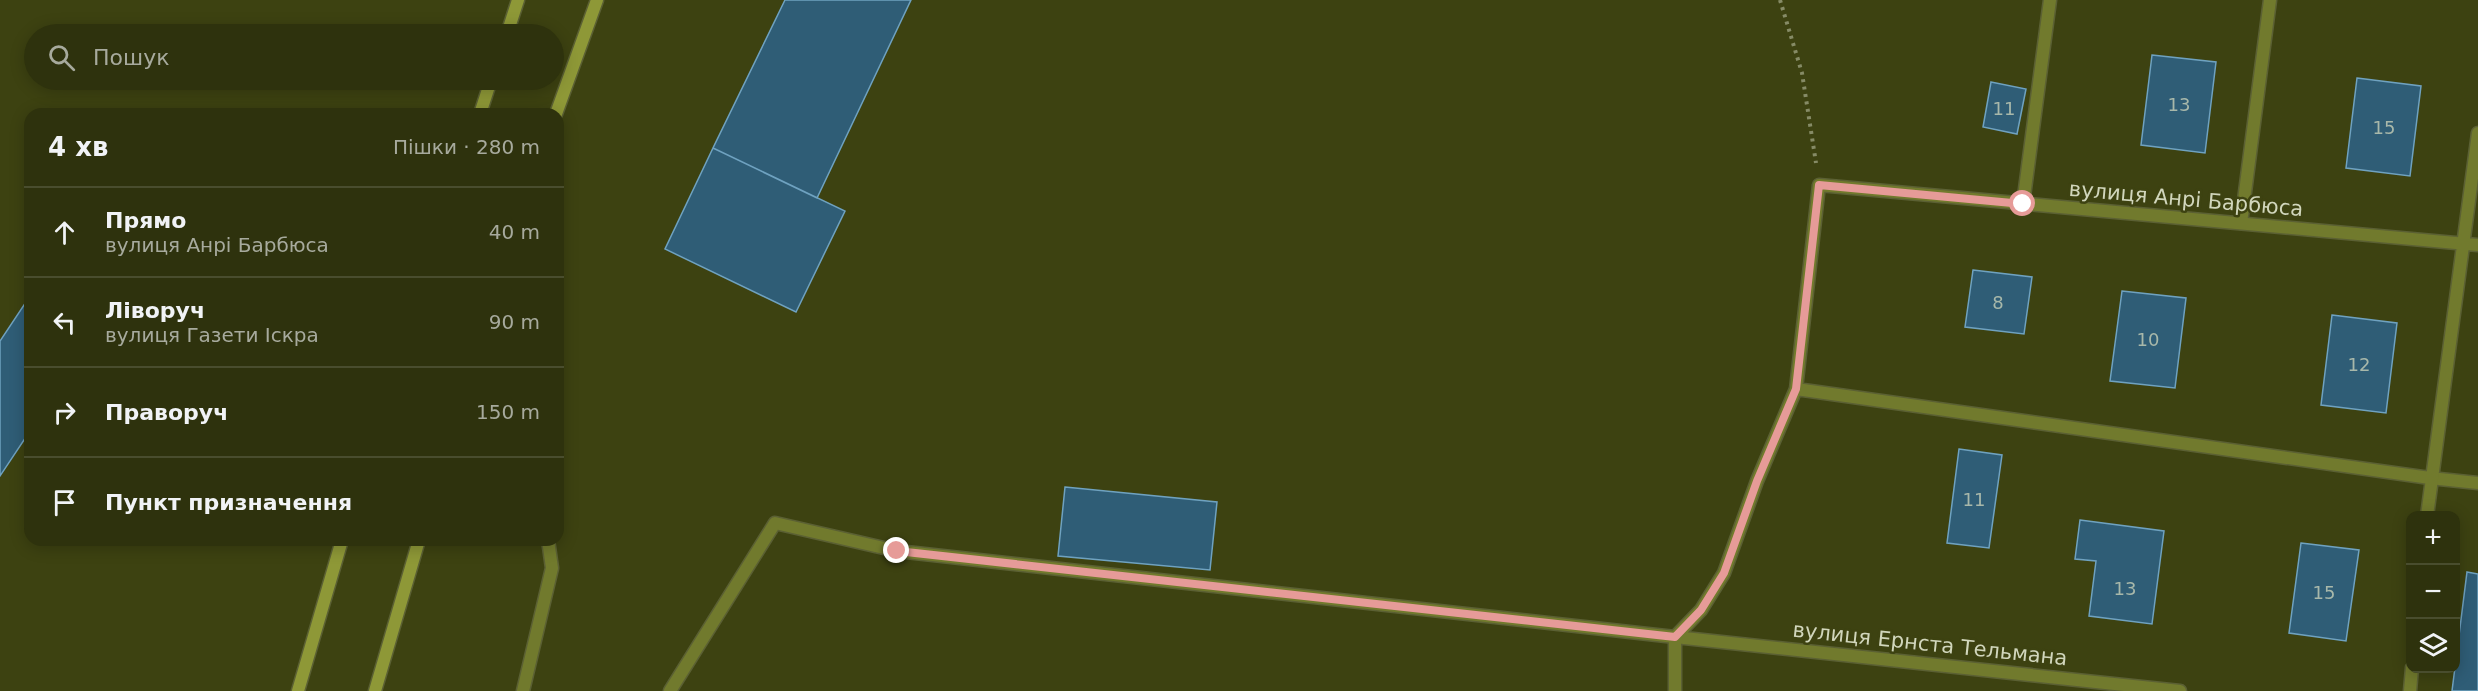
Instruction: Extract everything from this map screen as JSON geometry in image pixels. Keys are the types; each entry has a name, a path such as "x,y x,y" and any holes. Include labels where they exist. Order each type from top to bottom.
{"main road":[{"path":"510,24 518,0"},
{"path":"558,108 597,0"},
{"path":"482,108 488,90"},
{"path":"298,691 340,546"},
{"path":"375,691 417,546"}],"street":[{"path":"2023,204 2050,0"},
{"path":"2241,223 2270,0"},
{"path":"2427,511 2430,478 2465,244 2478,133"},
{"name":"вулиця Анрі Барбюса","path":"1819,185 2478,245"},
{"path":"1676,691 1675,637 1701,610 1724,573 1757,481 1796,389 1819,185"},
{"path":"1796,389 2478,483"},
{"name":"вулиця Ернста Тельмана","path":"670,691 775,523 897,551 2180,691"},
{"path":"523,691 552,568 549,546"},
{"path":"2410,691 2412,673"}],"path":[{"path":"1780,0 1802,73 1819,185"}],"building":[{"path":"785,0 911,0 817,198 713,148"},
{"path":"2152,55 2216,62 2205,153 2141,145"},
{"path":"2357,78 2421,86 2410,176 2346,168"},
{"path":"1991,82 2026,89 2017,134 1983,127"},
{"path":"713,148 845,211 796,312 665,249"},
{"path":"1973,270 2032,277 2024,334 1965,327"},
{"path":"2122,291 2186,298 2175,388 2110,381"},
{"path":"24,305 24,440 0,476 0,341"},
{"path":"2332,315 2397,323 2386,413 2321,405"},
{"path":"1959,449 2002,455 1989,548 1947,543"},
{"path":"1065,487 1217,502 1210,570 1058,556"},
{"path":"2080,520 2164,531 2152,624 2089,616 2096,561 2075,559"},
{"path":"2301,543 2359,550 2346,641 2289,633"},
{"path":"2467,572 2478,574 2478,691 2452,691 2454,673 2460,673 2460,628"}],"route":[{"path":"897,551 1675,637 1701,610 1724,573 1757,481 1796,389 1819,185 2023,204"}]}
